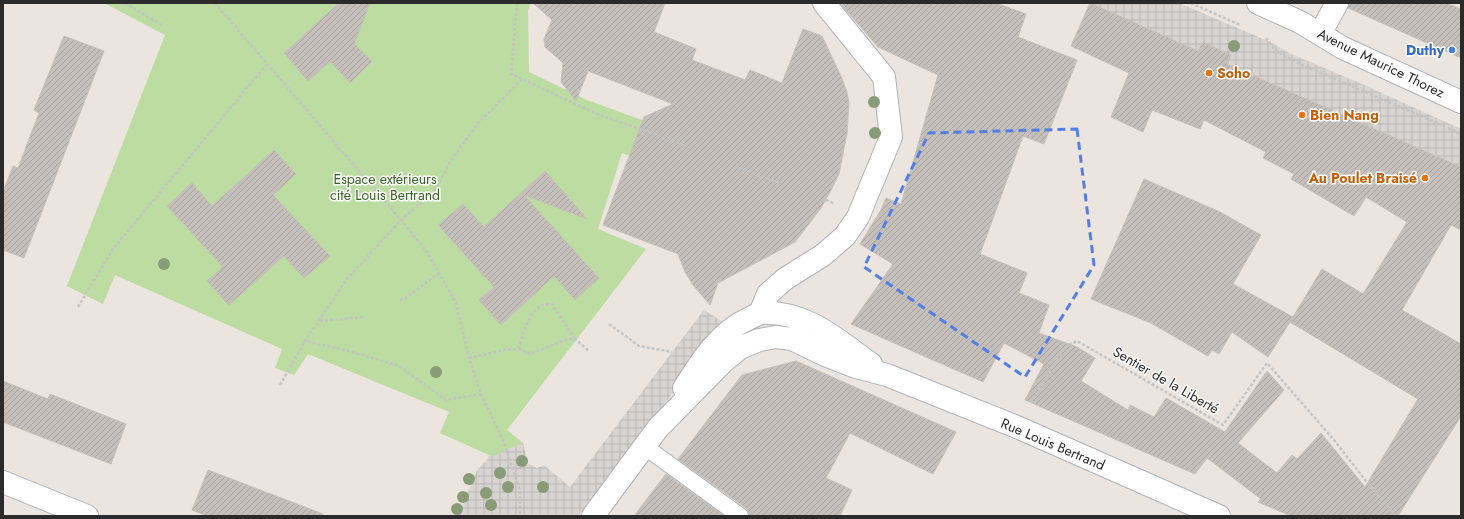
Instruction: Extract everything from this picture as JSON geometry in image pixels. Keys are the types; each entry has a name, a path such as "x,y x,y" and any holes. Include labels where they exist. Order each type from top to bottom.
{"main road":[{"path":"760,313 768,294 785,279 823,256 845,236 858,217 891,137 884,77 824,3"},
{"name":"Avenue Maurice Thorez","path":"1258,3 1300,22 1343,48 1461,102"},
{"path":"1320,34 1337,3"},
{"name":"Rue Louis Bertrand","path":"593,516 658,428 693,373 710,350 729,331 745,320 760,313 786,315 813,324 886,375"},
{"name":"Rue Louis Bertrand","path":"658,428 723,362 740,348 759,340 776,337 792,339 825,355 856,367 886,375 1017,427 1219,516"},
{"path":"3,482 87,516"}],"lane":[{"path":"644,446 740,516"}],"path":[{"path":"125,3 163,26"},
{"path":"215,3 427,252 456,302 469,358 481,394 504,440 520,492 520,516"},
{"path":"517,3 512,74 595,113 684,145"},
{"path":"78,307 113,249 267,64"},
{"path":"280,385 305,341 320,321 347,279 401,220 435,191 448,165 478,123 522,79"},
{"path":"738,168 780,183"},
{"path":"400,300 406,298 439,273"},
{"path":"519,349 521,339 536,309 543,305 552,304 574,339 589,350"},
{"path":"320,321 365,317"},
{"path":"609,324 639,346 672,352"},
{"path":"469,358 504,350 519,349 530,354 566,340 574,339"},
{"path":"305,341 345,350 399,366 446,400 481,394"},
{"name":"Sentier de la Liberté","path":"1017,427 1065,347 1077,341 1223,425 1267,364 1334,440 1396,516"}],"highlighted area":[{"path":"1077,129 1094,265 1025,377 864,267 929,133"}],"green space":[{"name":"Espace extérieurs cité Louis Bertrand","path":"104,3 531,3 528,10 529,72 587,100 650,123 669,170 622,153 598,229 646,249 507,430 523,443 494,456 489,455 440,433 449,412 308,354 294,375 275,368 282,349 115,275 103,304 67,286 165,35"}],"shaded area":[{"path":"1089,3 1179,3 1270,42 1291,54 1362,84 1461,129 1461,167 1229,65 1227,64 1231,55 1203,42 1198,51"},
{"path":"704,310 726,324 578,516 458,516 477,470 487,460 489,455 494,456 523,443 528,464 537,468 544,465 570,487"}],"building":[{"path":"339,3 370,3 354,44 372,61 350,83 330,61 308,81 284,53"},
{"path":"533,3 665,3 654,32 696,49 692,60 745,80 750,70 782,83 803,29 822,36 847,92 849,103 847,133 839,174 821,208 795,242 718,283 710,305 693,285 685,272 678,254 603,225 644,117 673,104 588,71 576,101 561,82 563,63 545,47 544,39 552,20"},
{"path":"840,3 996,3 1026,14 1018,37 1077,60 1044,144 1023,136 980,254 1027,273 1019,293 1049,305 1039,333 1077,347 1095,358 1081,381 1128,410 1130,405 1154,417 1166,398 1225,432 1267,371 1284,390 1238,443 1277,473 1292,455 1297,459 1321,433 1365,487 1418,399 1290,322 1268,357 1232,332 1219,354 1212,350 1208,356 1151,323 1091,299 1144,179 1220,212 1261,235 1233,284 1293,317 1322,269 1363,294 1407,222 1366,197 1354,216 1291,179 1294,174 1263,158 1266,152 1204,120 1200,129 1152,110 1143,132 1111,117 1129,73 1071,46 1090,3 1198,51 1203,42 1231,55 1227,64 1461,167 1461,230 1451,225 1402,310 1461,344 1461,416 1398,516 1291,516 1258,502 1261,499 1207,458 1195,474 1025,400 1044,364 1004,343 983,382 851,324 893,264 860,244 881,210 886,198 901,204 938,75 878,47"},
{"path":"1349,3 1446,3 1461,9 1461,58 1348,8"},
{"path":"64,36 104,51 24,258 3,250 3,192 13,166 18,168 39,113 34,110"},
{"path":"274,150 296,174 273,195 330,256 304,278 284,256 229,305 207,281 223,267 167,206 192,183 212,206"},
{"path":"545,171 587,219 524,195 599,278 575,300 554,276 501,325 479,300 494,287 438,225 463,204 484,227"},
{"path":"796,361 956,432 933,474 850,433 826,478 852,490 840,516 749,516 746,508 678,459 742,375"},
{"path":"3,381 48,399 50,394 126,424 111,464 3,422"},
{"path":"208,470 323,514 322,516 207,516 192,510"},
{"path":"666,474 724,516 634,516"}],"place":[{"name":"Duthy","path":"1452,50"},
{"name":"Soho","path":"1209,73"},
{"name":"Bien Nang","path":"1302,115"},
{"name":"Au Poulet Braisé","path":"1425,178"}]}
